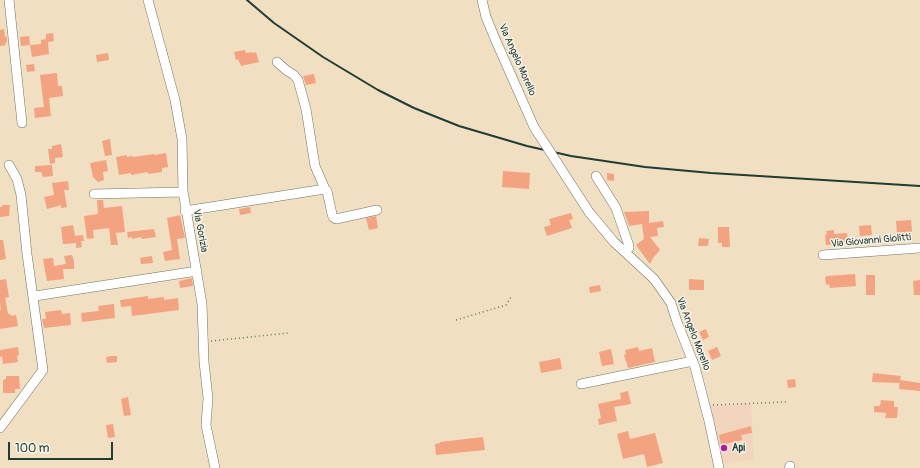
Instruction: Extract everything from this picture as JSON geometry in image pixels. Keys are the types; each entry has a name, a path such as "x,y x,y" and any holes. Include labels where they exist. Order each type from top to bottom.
{"street":[{"path":"9,0 22,123"},
{"name":"Via Gorizia","path":"148,0 180,123 185,211 202,304 203,342 208,398 206,425 216,468"},
{"name":"Via Angelo Morello","path":"482,0 486,17 534,127 589,212 614,242 654,279 671,302 677,322 693,361 720,468"},
{"path":"277,62 298,80 306,109 315,166 325,189 327,190 333,217 336,219 378,210"},
{"path":"0,428 43,370 27,254 21,195 17,179 9,165"},
{"path":"596,176 616,208 629,246 629,248 624,251"},
{"path":"185,211 325,189"},
{"path":"94,194 183,192"},
{"name":"Via Giovanni Giolitti","path":"823,255 920,248"},
{"path":"35,296 197,271"},
{"path":"581,384 693,361"}],"path":[{"path":"456,320 506,305 510,301 511,297"},
{"path":"203,342 289,333"},
{"path":"705,405 786,402"}],"shaded area":[{"path":"751,404 754,459 723,463 708,406"}],"building":[{"path":"4,29 5,37 7,36 7,42 5,43 6,45 0,46 0,30"},
{"path":"53,33 54,41 48,42 49,54 32,57 30,45 41,44 41,40 46,39 46,34"},
{"path":"29,36 30,45 21,46 20,37"},
{"path":"245,50 246,53 256,52 259,62 241,66 238,59 236,60 234,52"},
{"path":"108,53 109,60 97,62 96,55"},
{"path":"34,64 35,71 27,72 26,65"},
{"path":"57,73 58,86 62,86 63,96 49,98 51,116 35,118 34,108 44,107 40,75"},
{"path":"314,74 316,83 306,85 303,76"},
{"path":"110,139 112,155 105,156 102,141"},
{"path":"61,144 63,157 55,158 55,163 50,164 48,149 52,149 52,146"},
{"path":"166,153 168,167 162,168 162,172 119,175 116,157 127,155 127,157 133,157"},
{"path":"106,160 108,171 103,172 104,180 98,182 93,177 90,163"},
{"path":"52,165 53,176 43,177 41,172 35,172 35,166"},
{"path":"503,171 530,173 529,189 502,187"},
{"path":"607,173 614,174 614,181 607,180"},
{"path":"68,181 69,190 64,190 67,207 61,208 61,205 47,209 44,197 54,195 52,183"},
{"path":"97,200 103,200 104,208 122,206 125,232 116,233 118,245 111,245 109,228 93,230 94,238 87,239 84,216 98,214"},
{"path":"2,205 10,205 9,216 0,217 0,207 2,207"},
{"path":"250,207 251,213 240,215 239,209"},
{"path":"649,211 649,223 663,221 664,227 657,228 658,236 650,237 660,250 650,264 636,245 644,239 642,224 629,226 624,212"},
{"path":"571,213 573,219 569,220 572,228 547,236 544,227 551,225 549,219"},
{"path":"180,215 185,238 177,239 180,259 165,261 163,252 172,250 167,218"},
{"path":"376,216 378,228 369,230 366,218"},
{"path":"911,220 912,232 897,233 896,221"},
{"path":"73,225 75,236 83,235 84,241 81,241 82,247 76,248 76,243 63,244 61,227"},
{"path":"871,225 872,235 860,236 859,226"},
{"path":"718,227 729,227 730,247 722,247 722,243 718,243"},
{"path":"154,229 156,237 142,239 141,237 132,239 132,237 128,238 127,232"},
{"path":"834,230 834,234 847,233 848,243 826,245 826,231"},
{"path":"699,238 709,239 708,246 698,246"},
{"path":"0,240 3,240 6,259 0,260"},
{"path":"72,255 74,269 63,269 64,279 47,281 43,259 53,258 54,266 66,264 64,256"},
{"path":"152,256 153,263 141,264 140,258"},
{"path":"855,274 856,286 830,288 829,284 826,285 825,277"},
{"path":"866,275 875,275 875,295 866,295"},
{"path":"192,278 193,286 180,288 179,281"},
{"path":"6,279 9,297 5,298 8,314 11,316 16,315 18,326 0,329 0,280"},
{"path":"689,279 704,280 704,290 689,290"},
{"path":"920,280 920,295 914,295 913,281"},
{"path":"600,285 601,291 590,293 589,287"},
{"path":"148,296 148,299 164,297 164,300 178,298 179,310 132,316 131,306 121,307 120,300"},
{"path":"114,304 115,318 82,322 81,313 99,311 98,306"},
{"path":"61,310 62,314 70,313 71,325 44,328 42,319 46,319 45,312"},
{"path":"706,329 709,337 703,340 699,332"},
{"path":"18,347 18,362 3,364 2,356 0,357 0,350"},
{"path":"638,347 639,351 652,348 655,362 628,368 624,355 626,354 625,350"},
{"path":"717,347 721,356 712,360 708,351"},
{"path":"611,349 614,364 602,366 599,352"},
{"path":"117,356 117,362 107,363 106,357"},
{"path":"560,358 562,369 541,373 539,362"},
{"path":"873,373 901,376 900,380 920,383 920,391 899,389 900,383 872,382"},
{"path":"6,376 19,376 20,389 15,389 15,393 3,393 3,380 6,379"},
{"path":"795,379 796,387 788,388 787,380"},
{"path":"628,391 631,404 614,407 617,421 599,425 598,419 601,418 598,404 621,399 620,393"},
{"path":"128,397 131,415 124,416 121,399"},
{"path":"881,400 894,401 894,407 898,407 897,418 885,418 886,413 874,412 874,406 880,406"},
{"path":"113,424 115,437 108,438 106,425"},
{"path":"751,426 752,433 741,435 742,440 721,445 719,435"},
{"path":"628,431 630,439 655,433 663,463 647,467 644,454 623,459 617,434"},
{"path":"483,437 485,450 436,455 435,444 440,442"}],"railway":[{"path":"247,0 274,23 323,57 378,90 414,108 459,126 527,146 571,156 645,167 711,173 920,186"}],"place":[{"name":"Api","path":"724,448"}]}
